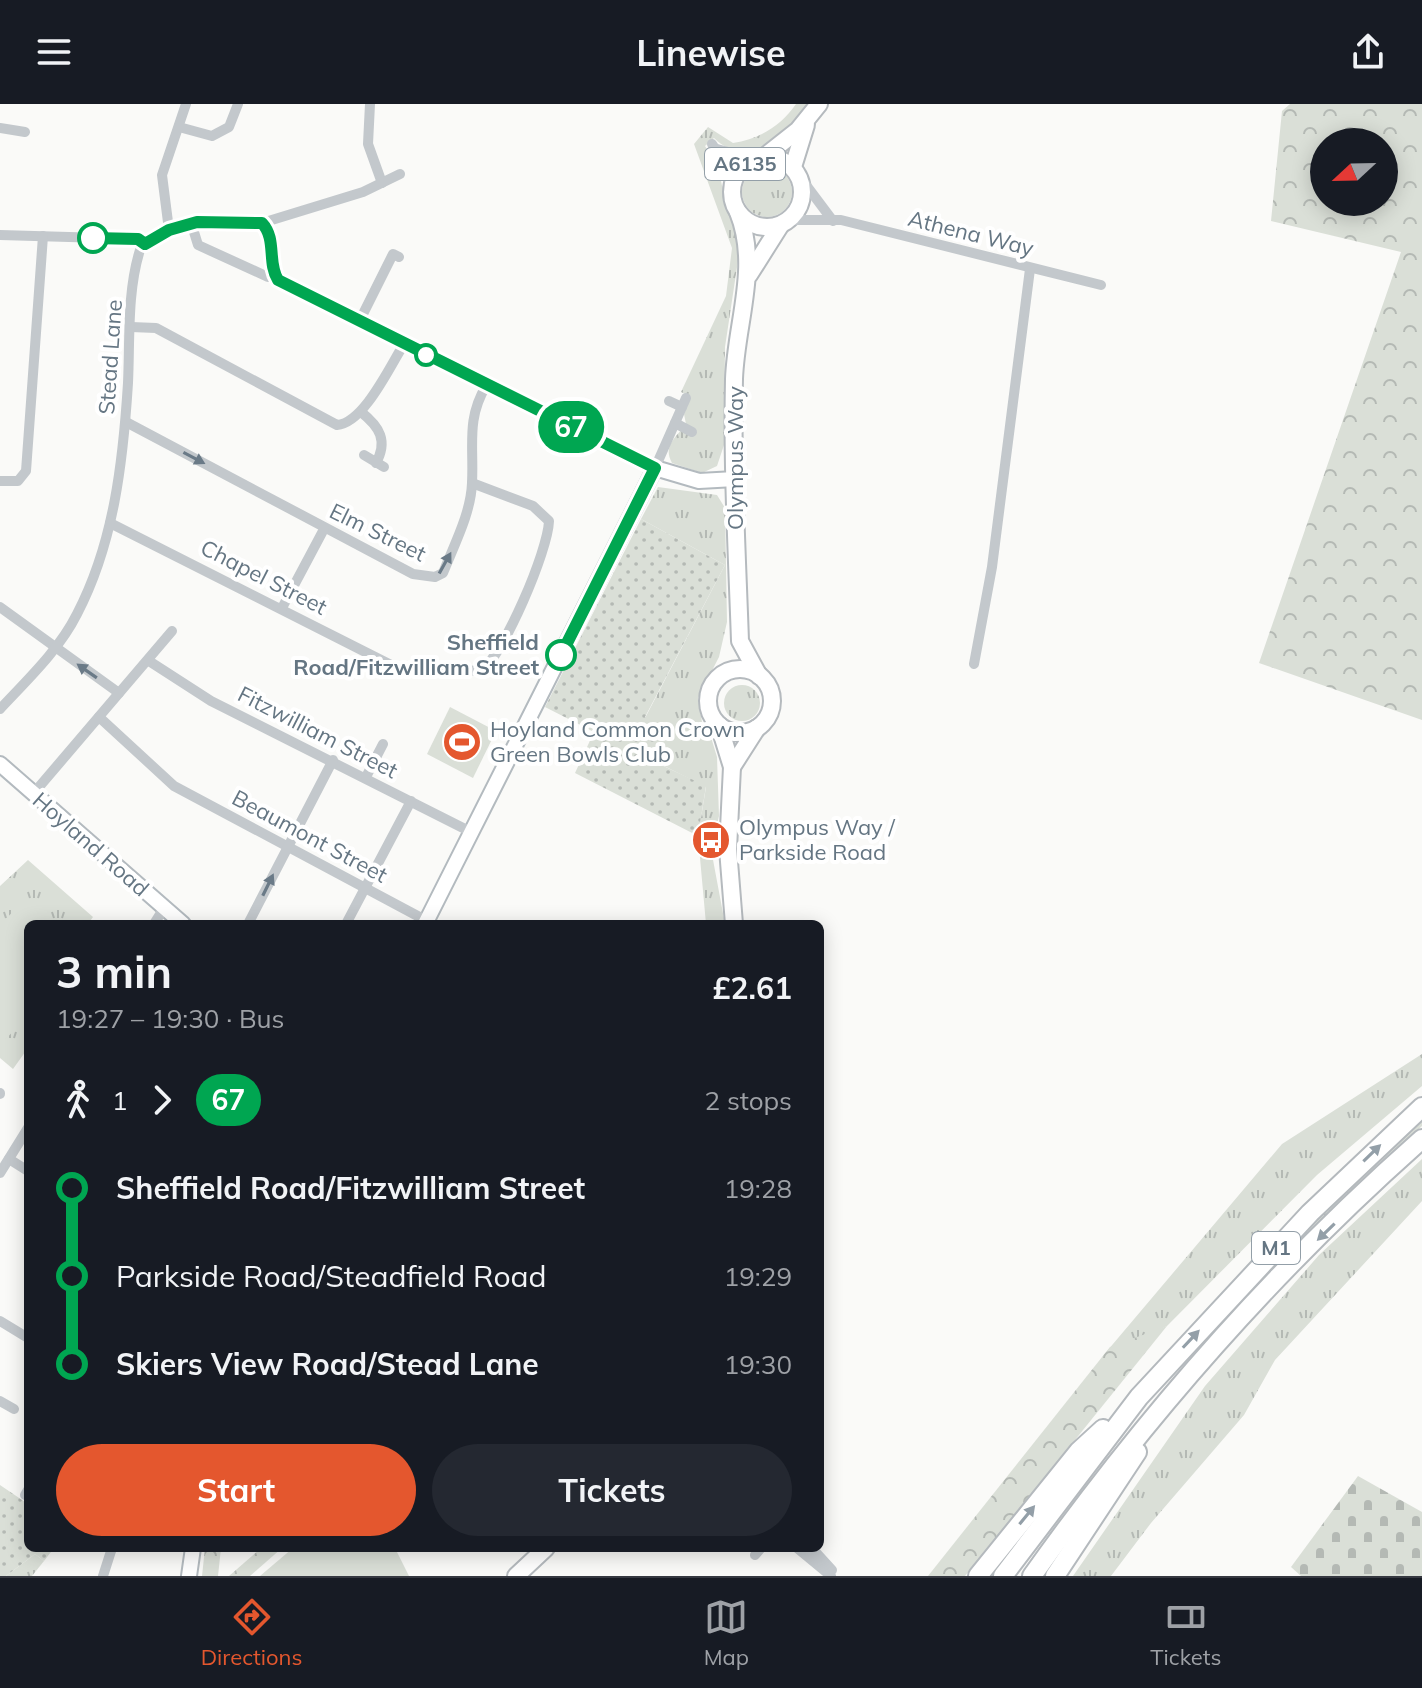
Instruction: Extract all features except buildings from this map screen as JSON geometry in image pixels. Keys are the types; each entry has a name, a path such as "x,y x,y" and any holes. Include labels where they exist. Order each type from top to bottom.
{"highway":[{"name":"M1","path":"978,1576 1079,1451 1139,1397 1310,1213 1422,1107"},
{"name":"M1","path":"1032,1576 1087,1500 1164,1404 1278,1279 1422,1139"},
{"name":"M1","path":"1003,1576 1139,1397"},
{"name":"M1","path":"1055,1576 1127,1469 1164,1404"}],"main road":[{"name":"A6135","path":"759,158 783,160 796,172 815,110"},
{"name":"A6135","path":"732,189 739,171 815,110"},
{"name":"Olympus Way","path":"749,276 802,200 796,172"},
{"name":"Olympus Way","path":"732,189 748,242 749,276 738,326 734,379 740,641 770,692 771,702 770,712 732,767"},
{"name":"A6135","path":"738,212 756,226 785,223"},
{"name":"Olympus Way","path":"734,920 728,849 732,767 719,725 708,706 712,685 740,641"},
{"path":"719,676 739,669 759,676"},
{"path":"719,725 738,733 757,728"},
{"path":"516,1576 542,1552"}],"street":[{"path":"169,230 162,175 186,104"},
{"path":"179,127 212,136 229,127 238,104"},
{"path":"370,104 368,144 382,183"},
{"path":"0,128 25,132"},
{"path":"732,189 715,146 759,158"},
{"path":"796,172 833,221"},
{"path":"0,235 138,239 145,244 169,230 197,222 262,223 363,192 400,174"},
{"name":"Athena Way","path":"785,223 833,221 1101,285"},
{"path":"262,223 269,234 275,276"},
{"path":"194,232 198,245 268,277 275,276 486,386 655,468 699,481 735,479"},
{"path":"0,481 18,481 26,471 43,236"},
{"name":"Stead Lane","path":"0,709 54,648 77,616 110,523 126,422 138,256 145,244"},
{"path":"360,320 393,254 399,257"},
{"path":"974,664 992,567 1030,269"},
{"path":"131,327 156,328 329,422 344,424 361,412 404,344"},
{"name":"Elm Street","path":"126,422 413,574 435,577 443,573 456,543 472,483 471,420 486,386"},
{"path":"427,920 655,468 684,402 669,401"},
{"path":"361,412 382,436 380,465 364,455"},
{"path":"675,423 692,432"},
{"name":"Chapel Street","path":"110,523 395,667 481,671 490,664 546,547 549,521 544,514 472,483"},
{"path":"282,608 324,529"},
{"path":"0,607 119,693"},
{"path":"33,794 172,631"},
{"name":"Fitzwilliam Street","path":"149,661 211,701 473,833"},
{"name":"Beaumont Street","path":"99,717 174,786 422,920"},
{"path":"366,777 383,744"},
{"path":"250,920 333,760"},
{"name":"Hoyland Road","path":"0,764 178,920"},
{"path":"348,920 411,801"},
{"path":"156,920 164,908"},
{"path":"0,1173 24,1135"},
{"path":"9,1159 24,1168"},
{"path":"0,1321 24,1336"},
{"path":"0,1401 14,1409"},
{"path":"103,1576 111,1552"},
{"path":"189,1576 192,1552"},
{"path":"802,1552 834,1576"},
{"path":"815,1552 834,1576"}],"green space":[{"path":"796,104 814,104 795,127 769,145 741,151 727,147 714,138 705,146 718,167 724,195 738,227 739,254 725,347 724,445 717,466 702,473 672,463 669,451 686,424 684,414 691,397 681,392 726,296 732,248 694,144 708,127 733,143 752,138 776,125"},
{"path":"1290,104 1422,104 1422,720 1259,663 1401,252 1271,221 1282,111"},
{"path":"767,167 784,175 792,192 784,209 767,217 750,209 742,192 750,175"},
{"path":"658,487 717,495 725,508 727,622 719,657 698,698 702,722 710,734 717,757 719,816 711,849 724,920 706,920 698,836 706,787 654,761 645,718 725,565 641,519"},
{"path":"641,519 725,565 645,717 668,733 655,762 706,786 698,836 575,773 594,732 545,707"},
{"path":"742,685 755,690 760,703 755,716 742,721 729,716 724,703 729,690"},
{"name":"Hoyland Common Crown Green Bowls Club","path":"450,707 496,731 473,778 427,754"},
{"path":"28,860 93,917 91,920 24,920 24,1054 13,1069 0,1058 0,886"},
{"path":"27,897 51,920 24,920 24,1020 0,1045 0,925"},
{"path":"1422,1054 1422,1086 1317,1175 1167,1326 1102,1357 1282,1144"},
{"path":"1422,1120 1422,1126 1301,1240 1202,1346 1218,1322 1282,1254"},
{"path":"1422,1159 1422,1201 1275,1360 1244,1415 1151,1523 1111,1576 1073,1576 1205,1386 1319,1255"},
{"path":"1167,1326 965,1576 928,1576 1110,1347"},
{"path":"1358,1476 1422,1512 1422,1576 1301,1576 1291,1567"},
{"path":"0,1485 24,1501 24,1552 51,1552 44,1561 35,1554 6,1576 0,1576"},
{"path":"205,1552 221,1552 218,1576 202,1576"},
{"path":"256,1552 277,1552 250,1576 229,1576"},
{"path":"288,1552 397,1552 409,1576 260,1576"},
{"path":"35,1554 44,1561 32,1576 6,1576"}],"bus line":[{"name":"67","path":"93,238 138,239 145,244 169,230 197,222 262,223 269,234 273,271 278,280 601,441 626,457 655,468 561,655"}],"place":[{"name":"Sheffield Road/Fitzwilliam Street","path":"561,655"},
{"name":"Hoyland Common Crown Green Bowls Club","path":"462,742"},
{"name":"Olympus Way / Parkside Road","path":"711,840"}]}
